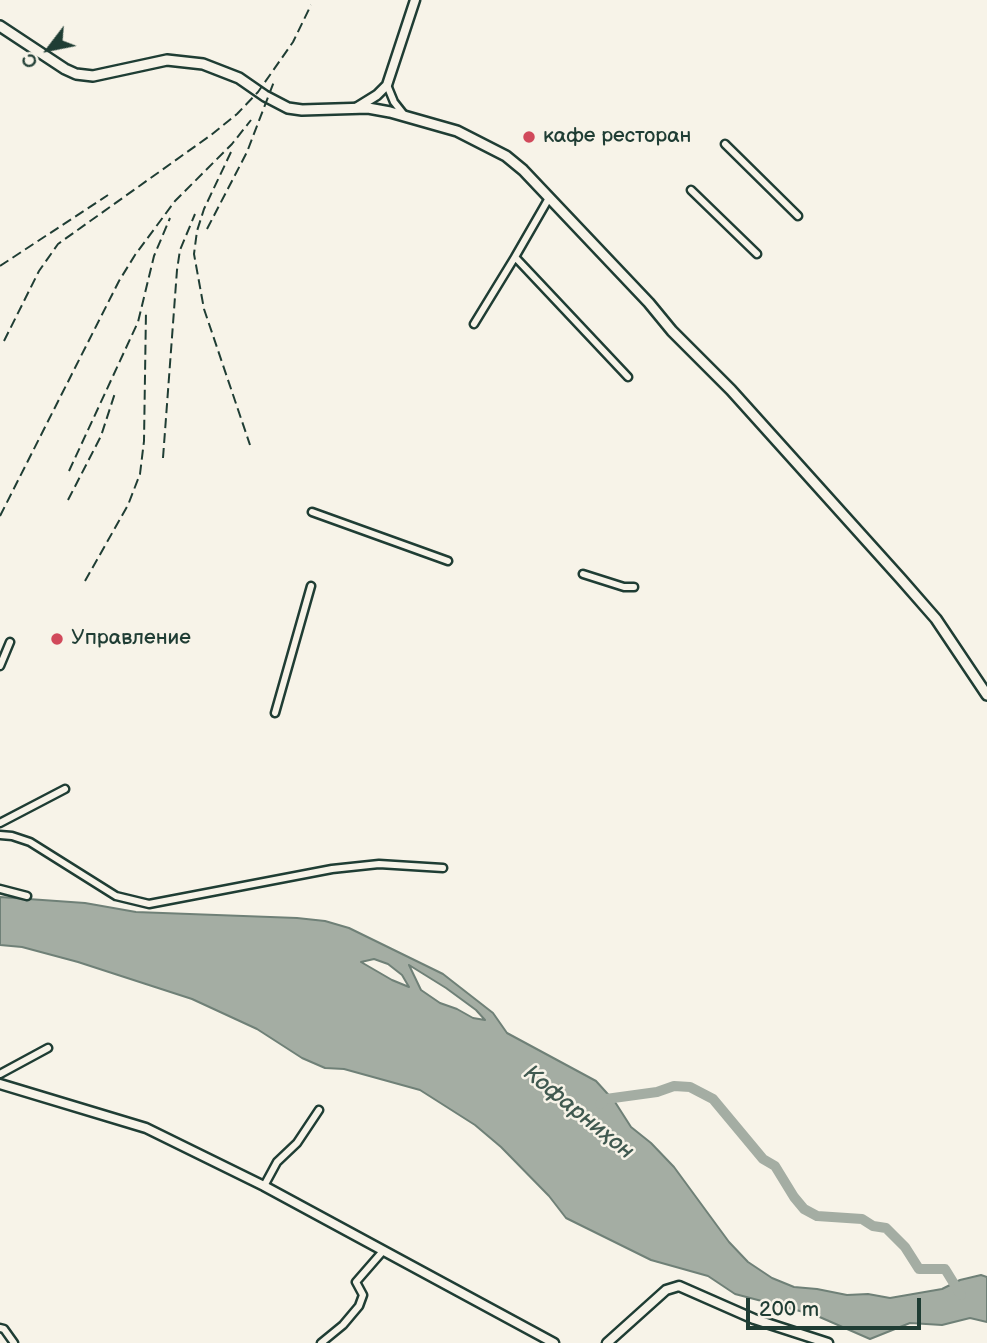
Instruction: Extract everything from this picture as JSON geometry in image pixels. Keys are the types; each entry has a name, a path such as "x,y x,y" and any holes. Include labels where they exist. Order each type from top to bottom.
{"main road":[{"path":"0,26 76,74 93,76 153,61 203,64 239,78 265,96 295,110 356,108 405,116 457,131 493,148 517,165 731,390 936,619 987,695"}],"street":[{"path":"356,108 372,99 387,85 415,0"},
{"path":"387,85 394,102 405,116"},
{"path":"725,144 798,216"},
{"path":"691,190 757,254"},
{"path":"474,324 549,198"},
{"path":"515,257 628,377"},
{"path":"312,512 448,561"},
{"path":"583,574 624,587 634,587"},
{"path":"275,713 311,586"},
{"path":"0,666 10,642"},
{"path":"0,823 65,789"},
{"path":"0,835 30,842 116,896 149,904 332,869 379,864 443,868"},
{"path":"0,889 27,896"},
{"path":"0,1074 48,1048"},
{"path":"0,1084 146,1128 264,1186 554,1343"},
{"path":"264,1186 277,1162 297,1143 319,1110"},
{"path":"321,1343 343,1325 359,1306 363,1295 356,1282 383,1251"},
{"path":"607,1343 666,1290 679,1286 754,1318 828,1343"},
{"path":"0,1328 4,1329 14,1343"}],"water":[{"name":"Кофарниҳон","path":"0,897 85,903 136,912 297,918 325,921 349,928 443,974 493,1013 507,1033 596,1081 615,1102 631,1127 674,1167 729,1242 748,1262 772,1278 794,1287 890,1298 942,1289 960,1280 981,1275 987,1277 987,1322 970,1318 942,1325 910,1323 870,1339 815,1315 735,1294 708,1276 651,1260 566,1218 549,1196 501,1147 475,1125 420,1090 344,1069 325,1068 302,1058 257,1029 192,999 78,962 22,947 0,945","holes":["374,959 388,964 402,975 409,987 361,962","409,965 446,988 485,1020 473,1018 440,1003 421,990"]}],"waterway":[{"name":"Кофарниҳон","path":"600,1104 606,1099 657,1092 674,1086 690,1087 713,1099 763,1159 775,1166 804,1209 817,1216 862,1219 873,1226 886,1228 905,1247 919,1269 945,1269 961,1295"}],"railway":[{"path":"4,341 39,271 58,244 237,114 258,92 293,42 311,5"},
{"path":"207,229 247,152 275,79"},
{"path":"0,516 119,281 135,255 175,201 232,144 251,120"},
{"path":"231,152 204,209 194,254 204,309 250,445"},
{"path":"0,266 108,195"},
{"path":"163,458 177,270 180,250 195,214"},
{"path":"69,471 138,322 154,256 170,218"},
{"path":"85,581 128,505 140,474 144,441 146,311"},
{"path":"68,500 101,436 115,393"}],"place":[{"name":"кафе ресторан","path":"529,137"},
{"name":"Управление","path":"57,639"}]}
